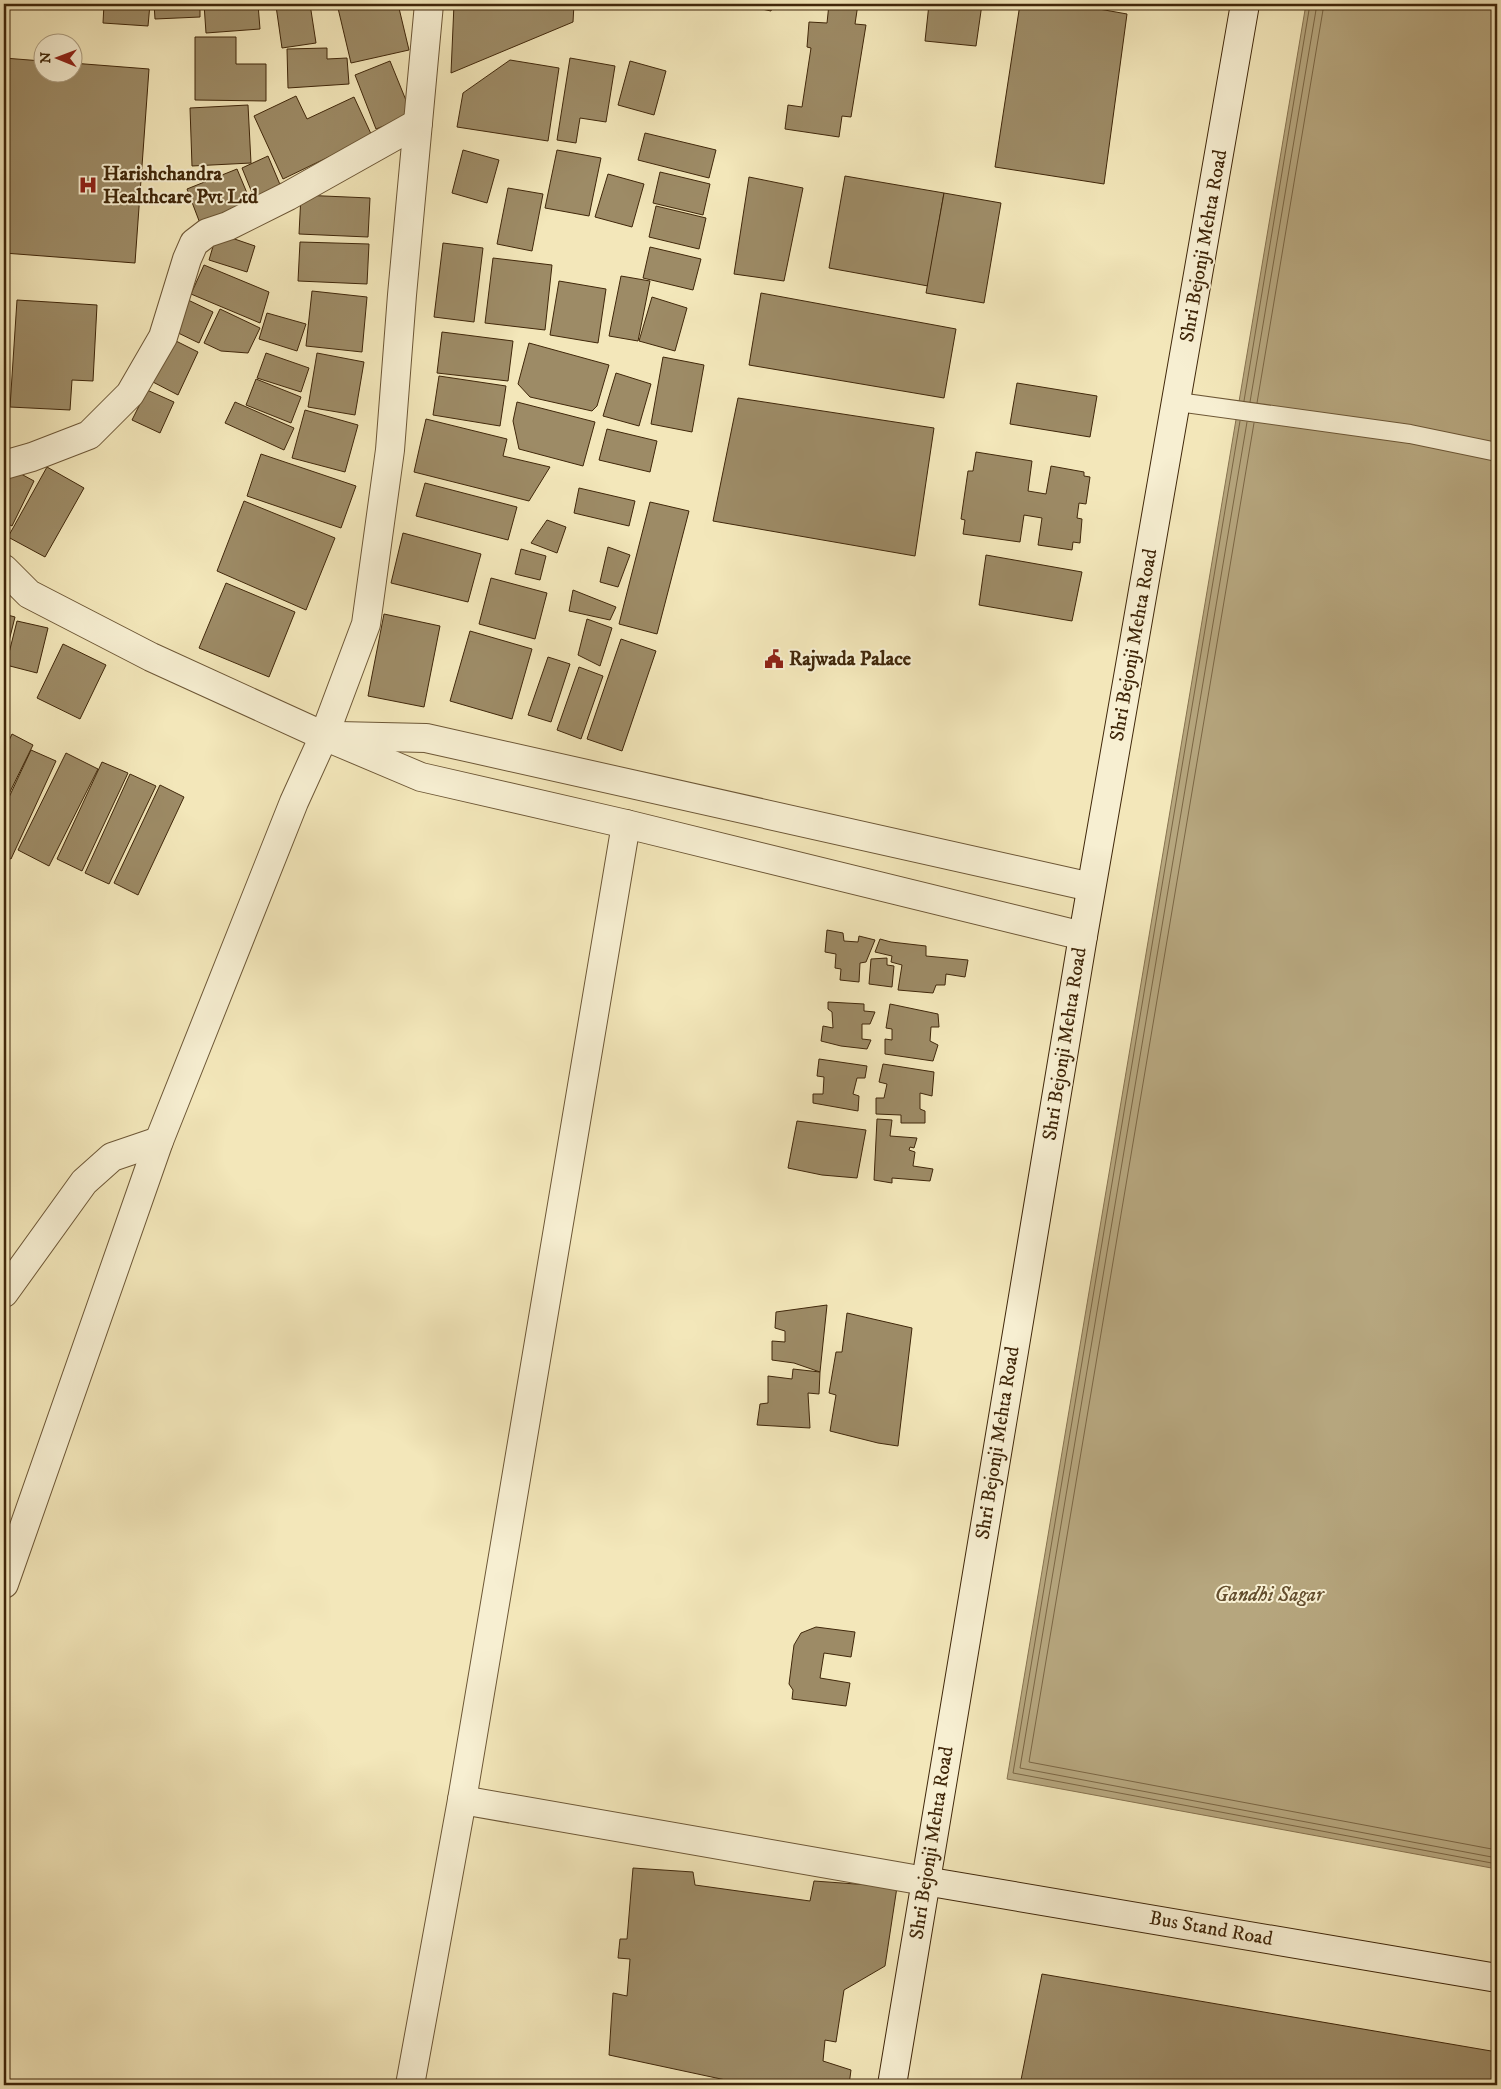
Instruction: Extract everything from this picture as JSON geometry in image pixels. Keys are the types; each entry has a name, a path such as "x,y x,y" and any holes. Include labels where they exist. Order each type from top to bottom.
{"street":[{"path":"4,1584 159,1141 294,802 324,736 366,624 390,450 429,4"},
{"name":"Shri Bejonji Mehta Road","path":"892,2085 1091,887 1178,402 1245,4"},
{"path":"4,465 32,457 89,434 130,394 163,337 187,259 194,243 207,233 228,226 288,196 418,123"},
{"path":"4,569 29,594 151,657 324,736 421,777 626,824 1083,936"},
{"path":"324,736 426,738 1091,887"},
{"path":"410,2085 462,1800 626,824"},
{"path":"4,1293 84,1182 112,1157 159,1141"},
{"name":"Bus Stand Road","path":"462,1800 1497,1978"}],"lane":[{"path":"1178,402 1410,434 1497,452"}],"water":[{"name":"Gandhi Sagar","path":"1306,4 1497,4 1497,1869 1007,1779"}],"building":[{"path":"104,4 150,4 148,26 103,23"},
{"path":"154,4 200,4 200,17 155,19"},
{"path":"204,4 258,4 260,29 206,33"},
{"path":"310,4 316,43 282,48 276,6"},
{"path":"337,4 398,4 409,50 351,63"},
{"path":"454,4 574,4 573,22 451,73"},
{"path":"739,4 773,4 771,11"},
{"path":"829,4 858,4 855,24 866,25 851,117 842,116 839,137 785,129 788,105 802,107 811,48 807,47 809,22 827,23"},
{"path":"929,4 982,4 976,46 925,41"},
{"path":"1020,4 1071,4 1127,14 1104,184 995,167"},
{"path":"195,37 236,37 236,64 266,64 266,101 195,100"},
{"path":"327,48 327,59 347,58 349,84 288,88 287,49"},
{"path":"4,58 32,60 32,82 82,82 82,64 149,69 135,263 4,253"},
{"path":"570,58 615,66 606,122 580,118 576,143 557,140"},
{"path":"510,60 559,68 548,141 457,127 463,93"},
{"path":"390,61 412,115 376,129 355,75"},
{"path":"630,61 666,71 654,115 618,105"},
{"path":"296,96 307,119 354,97 372,136 283,179 254,116"},
{"path":"248,105 251,163 192,166 190,108"},
{"path":"645,133 716,150 709,178 638,160"},
{"path":"463,150 499,160 487,203 452,193"},
{"path":"557,150 601,158 589,216 545,208"},
{"path":"268,156 284,194 257,205 242,168"},
{"path":"237,169 252,205 201,226 187,189"},
{"path":"660,172 710,184 703,215 653,203"},
{"path":"608,174 644,184 632,227 595,217"},
{"path":"845,176 944,193 928,286 829,268"},
{"path":"749,177 803,188 784,281 734,274"},
{"path":"508,188 543,194 532,251 497,244"},
{"path":"944,193 1001,203 984,303 926,293"},
{"path":"301,195 370,198 368,237 299,234"},
{"path":"656,206 706,218 699,249 649,237"},
{"path":"217,233 255,246 247,272 209,260"},
{"path":"300,242 369,244 367,284 298,281"},
{"path":"443,243 483,248 474,322 434,317"},
{"path":"650,247 701,259 693,290 643,278"},
{"path":"493,258 552,265 545,330 485,323"},
{"path":"204,265 269,292 260,323 191,294"},
{"path":"621,276 650,281 638,341 609,336"},
{"path":"559,281 606,289 598,343 550,335"},
{"path":"312,291 367,297 362,352 306,346"},
{"path":"761,293 956,329 944,398 749,365"},
{"path":"4,295 9,296 6,338 4,338"},
{"path":"652,297 687,308 675,351 639,341"},
{"path":"186,299 213,312 199,343 172,330"},
{"path":"17,300 97,305 93,381 72,380 70,410 10,407"},
{"path":"220,309 260,328 248,353 221,351 204,343"},
{"path":"267,313 306,324 297,351 259,339"},
{"path":"442,332 513,341 508,381 437,373"},
{"path":"172,339 198,352 178,395 151,381"},
{"path":"4,340 6,340 4,385"},
{"path":"529,343 609,365 597,406 592,411 530,397 518,384"},
{"path":"266,353 309,368 301,392 257,378"},
{"path":"317,353 364,362 355,415 308,407"},
{"path":"663,357 704,365 692,432 651,424"},
{"path":"616,373 651,384 639,426 603,416"},
{"path":"439,376 506,386 500,426 433,415"},
{"path":"256,379 301,397 291,423 246,405"},
{"path":"1017,383 1097,396 1090,437 1010,424"},
{"path":"147,390 174,402 160,433 132,420"},
{"path":"738,398 934,428 915,556 713,521"},
{"path":"235,402 294,428 284,450 225,423"},
{"path":"517,402 595,422 583,466 519,449 513,421"},
{"path":"305,410 358,425 345,472 292,458"},
{"path":"426,419 507,439 503,456 550,467 529,501 414,472"},
{"path":"607,429 657,441 650,472 599,460"},
{"path":"976,452 1032,461 1028,491 1046,494 1051,466 1084,472 1084,476 1090,477 1086,504 1079,503 1077,518 1082,519 1080,543 1073,542 1072,550 1038,545 1042,518 1024,515 1020,542 963,534 965,520 961,519 968,471 973,471"},
{"path":"261,454 356,486 341,528 247,496"},
{"path":"47,467 84,488 45,557 8,537"},
{"path":"10,468 34,481 12,526 4,522 4,480"},
{"path":"425,483 517,507 508,540 416,516"},
{"path":"579,488 635,501 629,526 574,513"},
{"path":"244,501 335,538 306,610 217,571"},
{"path":"650,502 689,511 657,634 619,624"},
{"path":"547,520 566,527 557,553 531,543"},
{"path":"403,533 481,554 468,602 391,583"},
{"path":"608,547 630,555 618,587 600,582"},
{"path":"521,549 546,556 540,580 515,574"},
{"path":"986,555 1082,572 1072,621 979,605"},
{"path":"491,578 547,593 535,639 479,624"},
{"path":"226,583 295,612 269,677 199,648"},
{"path":"573,590 616,607 610,620 569,611"},
{"path":"4,614 15,617 5,657 4,657"},
{"path":"384,614 440,626 424,707 368,696"},
{"path":"587,619 612,628 600,666 578,655"},
{"path":"17,621 48,628 37,673 6,665"},
{"path":"470,631 532,649 512,719 450,701"},
{"path":"621,639 656,651 622,751 587,739"},
{"path":"63,644 106,665 80,719 37,698"},
{"path":"548,657 570,664 551,722 528,715"},
{"path":"579,667 603,676 581,739 557,730"},
{"path":"12,734 33,745 4,804 4,751"},
{"path":"31,750 56,761 11,859 4,856 4,808"},
{"path":"66,753 98,769 49,866 18,850"},
{"path":"102,762 128,773 82,871 57,859"},
{"path":"130,774 156,786 109,884 85,873"},
{"path":"160,785 184,797 138,895 114,883"},
{"path":"827,930 843,933 844,941 858,942 859,936 875,940 866,962 860,963 859,982 840,980 841,969 835,968 836,954 825,952"},
{"path":"880,939 926,946 926,956 968,960 965,977 946,974 945,985 936,985 933,993 898,990 902,965 891,962 892,956 875,952"},
{"path":"887,958 887,965 894,966 892,987 869,984 871,959"},
{"path":"828,1002 864,1004 864,1011 875,1012 870,1024 862,1024 862,1039 871,1040 867,1049 821,1041 823,1026 833,1028 832,1012 828,1009"},
{"path":"890,1004 938,1014 939,1027 931,1027 930,1041 938,1045 933,1061 885,1054 885,1039 892,1040 892,1029 886,1028"},
{"path":"819,1059 867,1066 865,1078 857,1078 853,1094 859,1096 858,1111 813,1103 813,1094 823,1094 824,1077 817,1076"},
{"path":"883,1064 934,1072 932,1096 920,1093 920,1109 925,1111 925,1123 901,1123 901,1115 876,1114 876,1098 884,1098 887,1084 879,1082"},
{"path":"877,1119 892,1120 890,1136 917,1138 914,1148 910,1147 909,1150 915,1152 913,1166 933,1169 930,1181 892,1178 892,1183 874,1180"},
{"path":"797,1121 866,1130 857,1178 822,1175 788,1168"},
{"path":"827,1305 820,1372 794,1363 772,1360 772,1341 785,1342 785,1331 775,1328 776,1312"},
{"path":"847,1313 912,1328 898,1446 830,1431 836,1395 829,1393 836,1352 842,1352"},
{"path":"793,1369 820,1372 819,1394 808,1393 810,1428 757,1425 760,1404 768,1403 768,1376 792,1379"},
{"path":"816,1627 855,1632 851,1657 824,1653 820,1678 850,1683 846,1706 792,1699 793,1690 789,1684 794,1645 801,1633"},
{"path":"633,1868 693,1872 695,1885 810,1901 814,1881 897,1887 885,1966 844,1990 836,2042 825,2040 823,2061 851,2070 849,2085 749,2085 609,2055 613,1993 627,1996 630,1959 618,1958 620,1939 627,1939"},
{"path":"1042,1974 1497,2052 1497,2085 1020,2085"}],"place":[{"name":"Harishchandra Healthcare Pvt Ltd","path":"88,185"},
{"name":"Rajwada Palace","path":"774,659"}]}
